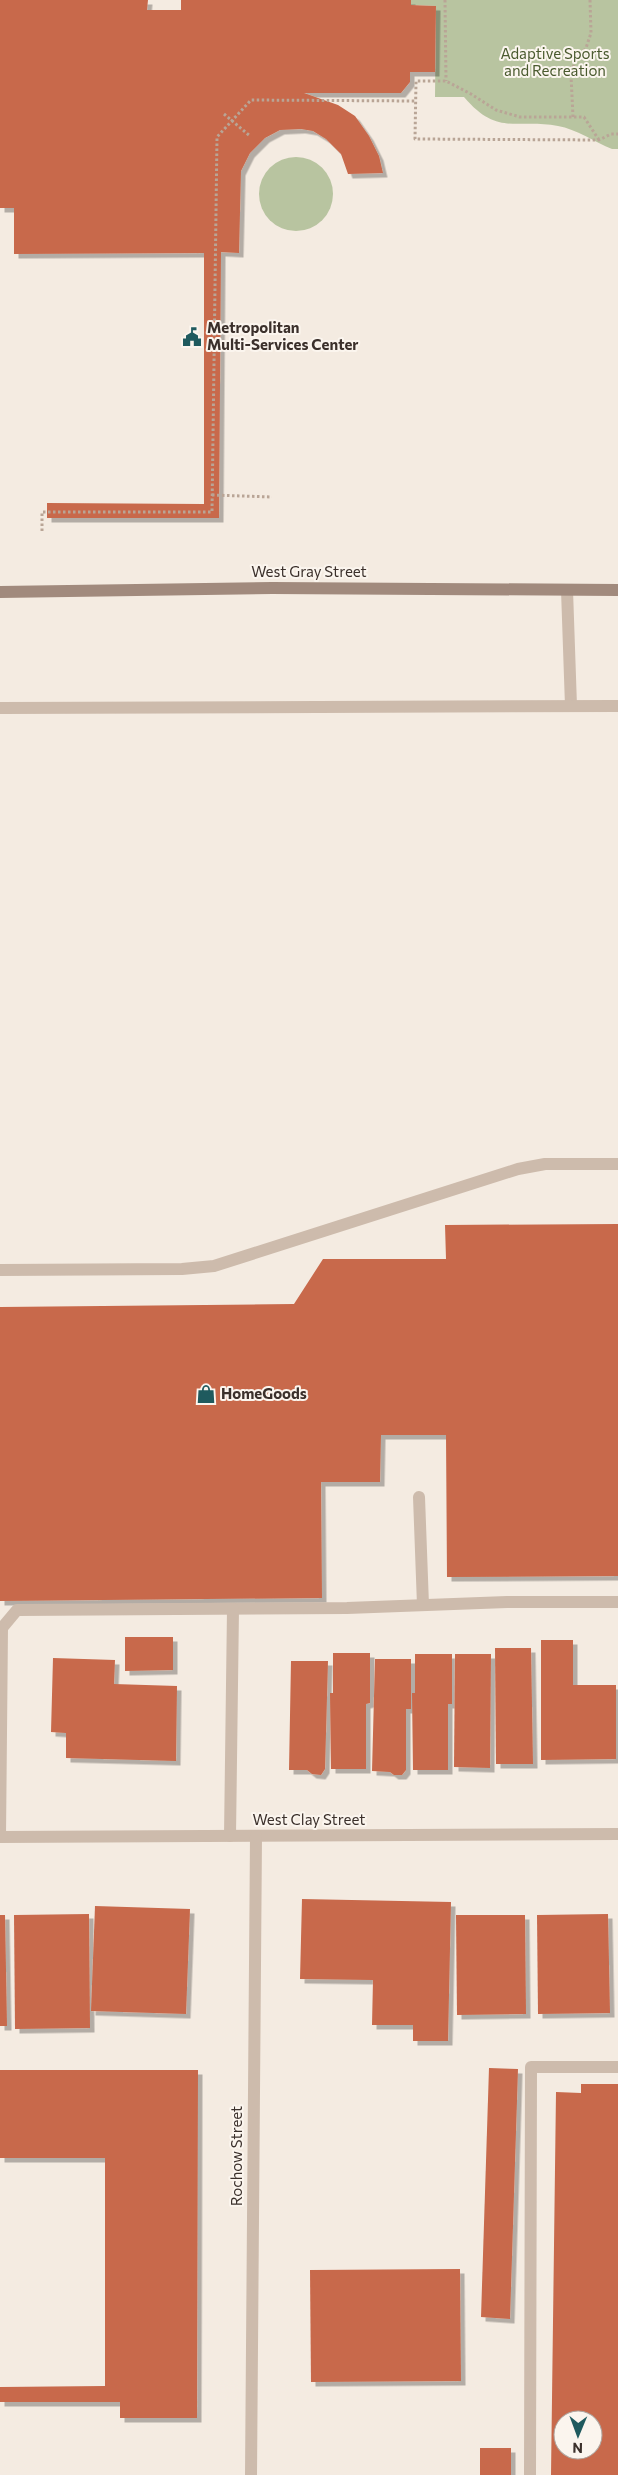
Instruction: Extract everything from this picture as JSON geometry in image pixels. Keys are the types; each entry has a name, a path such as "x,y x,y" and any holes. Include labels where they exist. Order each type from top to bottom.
{"main road":[{"name":"West Gray Street","path":"0,592 272,588 618,590"}],"street":[{"path":"567,590 571,706"},
{"path":"0,708 618,706"},
{"path":"0,1270 182,1270 214,1266 518,1169 545,1164 618,1164"},
{"path":"419,1497 423,1605"},
{"path":"0,1837 1,1628 17,1610 347,1608 507,1602 618,1602"},
{"path":"230,1836 233,1609"},
{"name":"West Clay Street","path":"0,1837 618,1834"},
{"name":"Rochow Street","path":"251,2475 256,1836"},
{"path":"530,2475 532,2067 618,2067"}],"path":[{"path":"445,0 446,81"},
{"path":"573,117 571,75 575,61 586,48 591,33 590,0"},
{"path":"599,140 584,117 520,117 496,110 446,81 416,81 415,139 599,140 611,134 618,134"},
{"path":"42,531 42,512 212,512 217,138 232,120 251,100 415,101"},
{"path":"224,114 250,136"},
{"path":"212,495 272,496"}],"green space":[{"name":"Adaptive Sports and Recreation","path":"411,0 618,0 618,149 612,149 579,133 558,126 498,122 476,109 464,97 435,97 436,6 411,5"},
{"path":"296,157 310,160 322,168 330,180 333,194 330,208 322,220 310,228 296,231 282,228 270,220 262,208 259,194 262,180 270,168 282,160"}],"building":[{"path":"0,0 148,0 147,10 181,10 181,0 411,0 411,5 436,6 435,72 410,72 410,82 401,93 304,93 338,105 355,116 369,136 379,156 383,173 348,174 341,154 326,139 313,131 301,129 280,130 265,138 250,153 241,171 239,253 221,252 219,518 47,518 47,503 204,504 204,253 14,254 14,208 0,208"},
{"path":"618,1224 618,1576 447,1577 446,1435 381,1435 380,1482 321,1482 322,1598 0,1601 0,1307 294,1304 323,1259 446,1259 445,1225"},
{"path":"125,1637 173,1637 173,1670 125,1671"},
{"path":"541,1640 573,1640 573,1685 616,1685 616,1759 541,1760"},
{"path":"495,1648 531,1648 533,1764 496,1764"},
{"path":"333,1653 370,1653 370,1703 366,1704 366,1769 331,1769 330,1693 333,1693"},
{"path":"415,1654 452,1654 452,1704 448,1704 448,1770 413,1770 412,1693 415,1693"},
{"path":"455,1654 491,1654 490,1768 454,1767"},
{"path":"53,1658 115,1660 114,1684 177,1686 176,1761 66,1758 66,1733 51,1732"},
{"path":"375,1659 411,1659 411,1709 406,1709 406,1770 402,1775 372,1771"},
{"path":"291,1661 328,1661 325,1769 321,1775 312,1774 307,1770 289,1770"},
{"path":"302,1899 451,1902 448,2041 413,2041 413,2025 372,2025 373,1980 300,1979"},
{"path":"95,1906 190,1909 186,2014 91,2011"},
{"path":"89,1914 90,2028 15,2029 14,1915"},
{"path":"608,1914 610,2013 538,2014 537,1915"},
{"path":"0,1915 5,1915 7,2026 0,2026"},
{"path":"456,1915 525,1915 526,2014 457,2015"},
{"path":"489,2068 518,2069 510,2319 481,2317"},
{"path":"0,2070 198,2070 197,2418 120,2418 120,2402 0,2402 0,2387 105,2386 105,2158 0,2158"},
{"path":"581,2084 618,2084 618,2475 551,2475 556,2092 581,2093"},
{"path":"460,2269 461,2381 311,2382 310,2270"},
{"path":"480,2448 511,2448 511,2475 480,2475"}],"place":[{"name":"Metropolitan Multi-Services Center","path":"192,337"},
{"name":"HomeGoods","path":"206,1394"}]}
